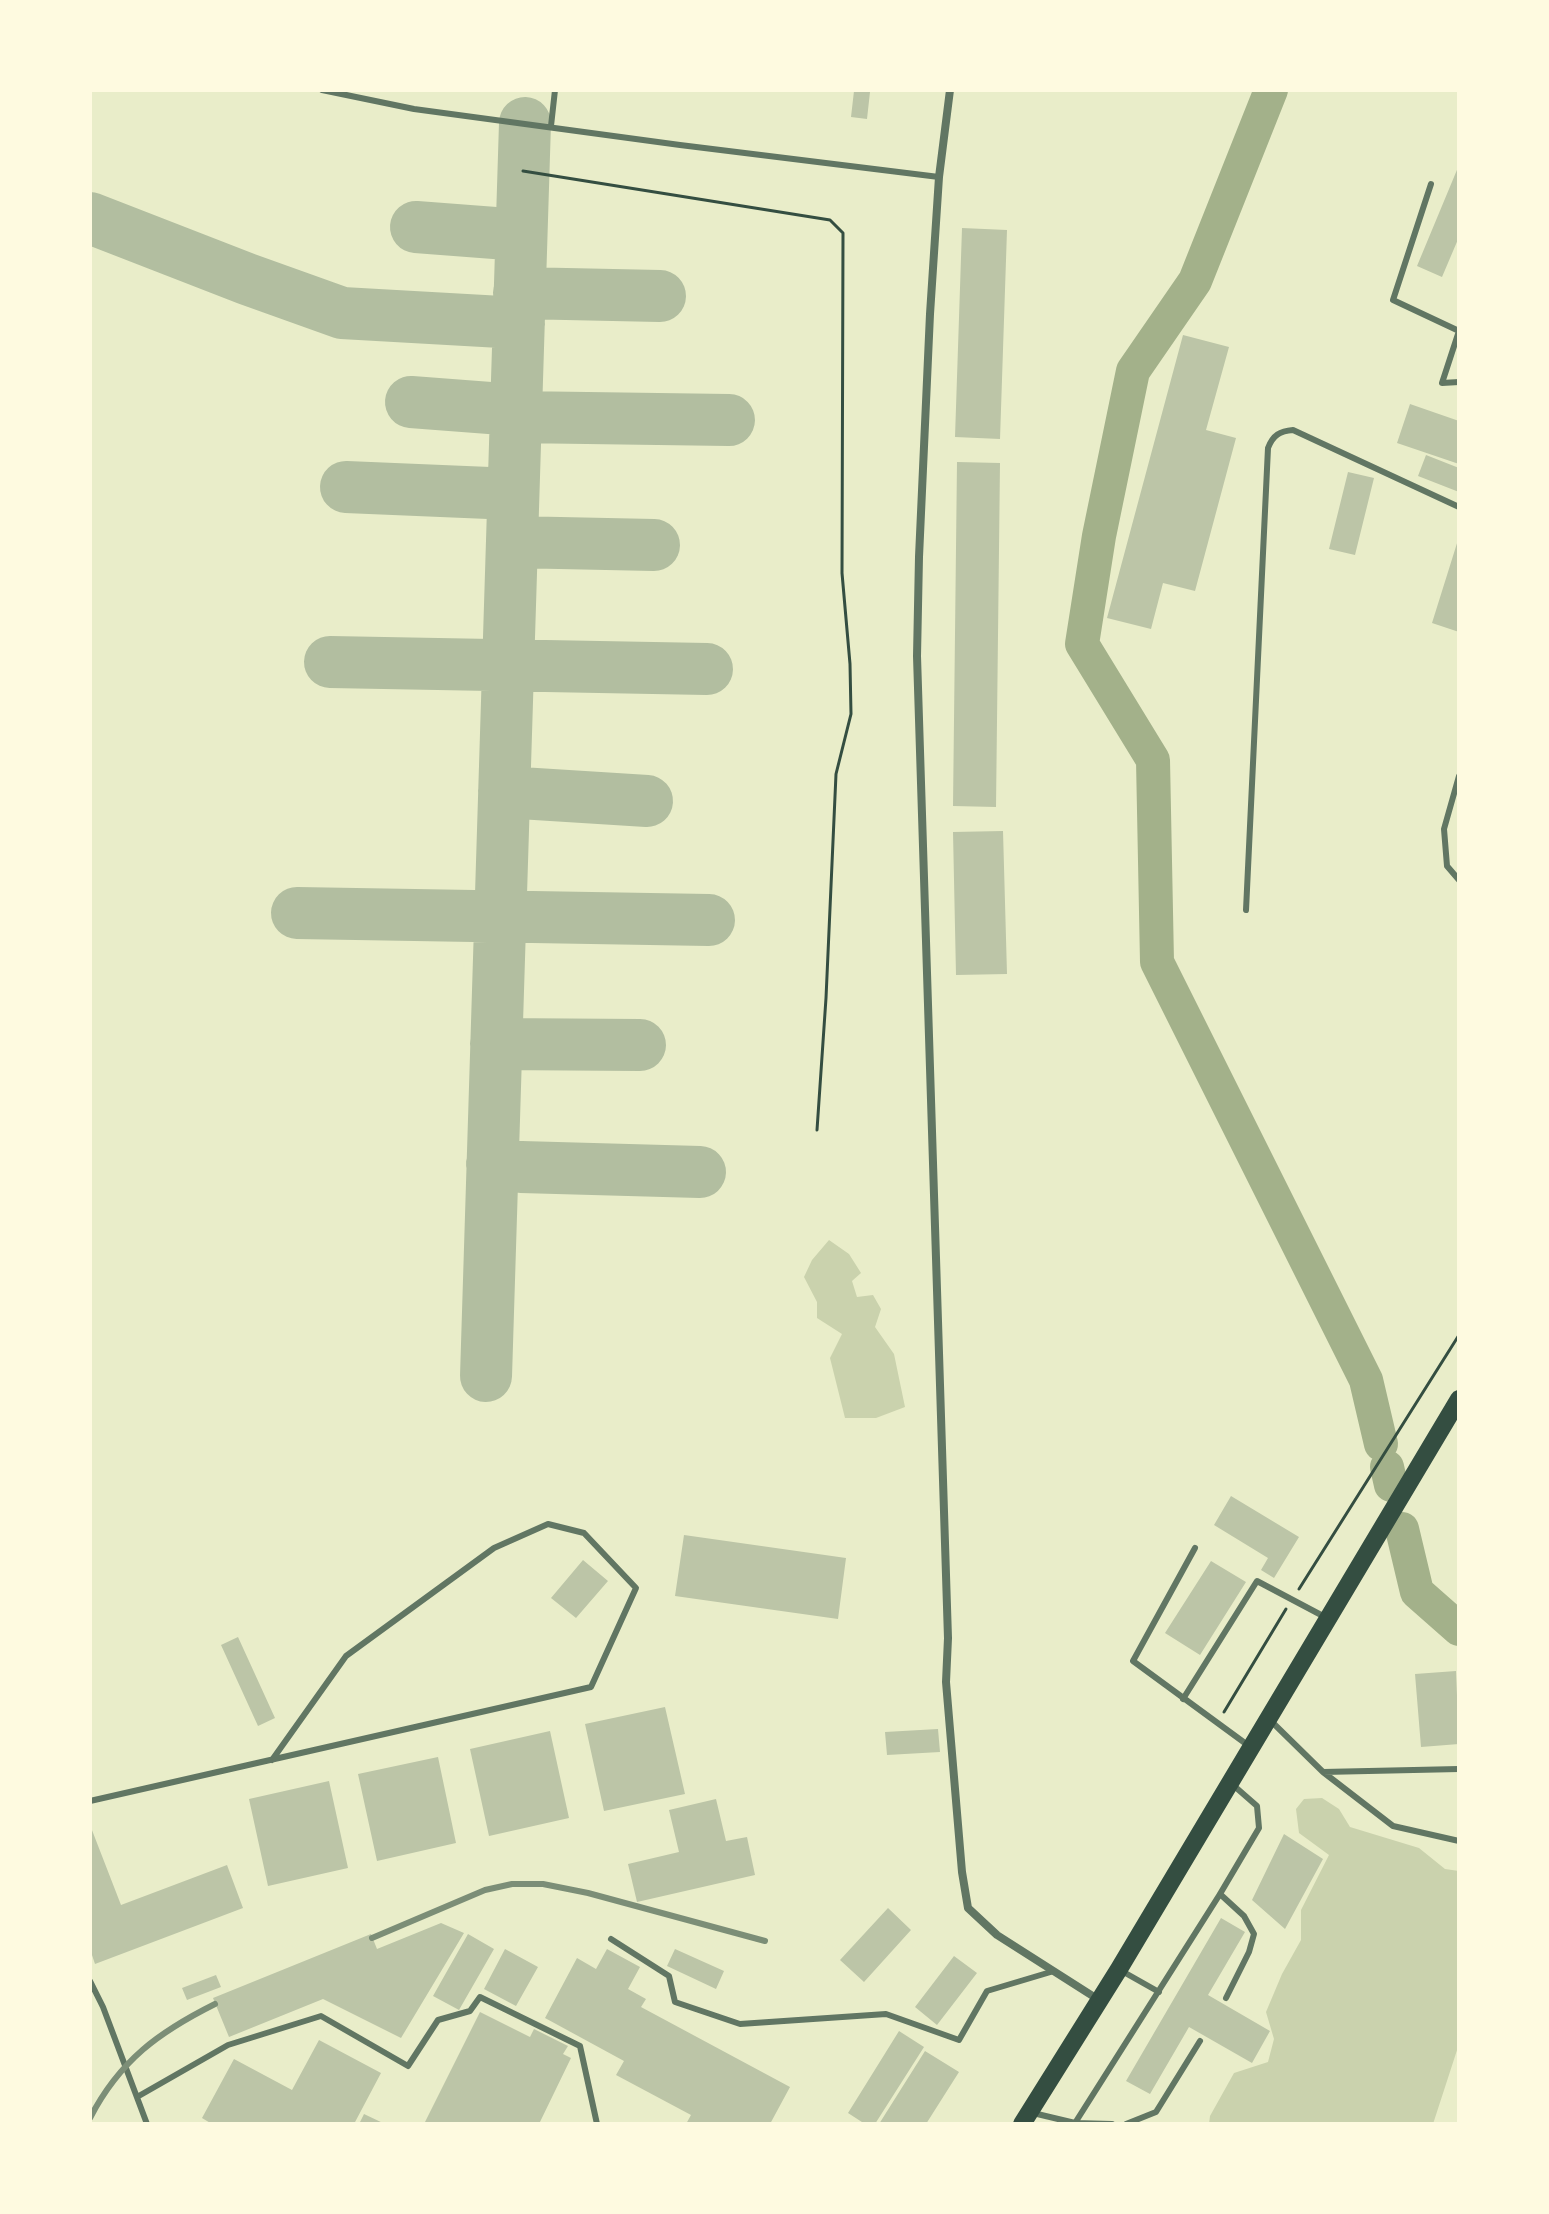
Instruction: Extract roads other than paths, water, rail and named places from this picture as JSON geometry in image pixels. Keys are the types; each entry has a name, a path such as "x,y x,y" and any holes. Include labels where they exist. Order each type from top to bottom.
{"main road":[{"path":"1026,2118 1119,1969 1459,1399"}],"street":[{"path":"950,90 939,177 919,542 917,656 948,1622 946,1682 962,1872 968,1908 997,1935 1099,2000"}],"lane":[{"path":"322,90 414,109 939,177"},
{"path":"551,126 555,90"},
{"path":"1431,184 1393,300 1459,331 1442,383 1459,382"},
{"path":"1246,910 1268,448 1273,437 1284,430 1293,430 1459,507"},
{"path":"1459,776 1444,829 1447,866 1459,880"},
{"path":"90,1801 272,1760 591,1687 636,1588 584,1533 548,1524 494,1548 346,1656 272,1760"},
{"path":"1195,1548 1133,1661 1252,1748"},
{"path":"1183,1699 1257,1581 1328,1618"},
{"path":"1269,1719 1323,1772 1393,1826 1459,1841"},
{"path":"1323,1772 1459,1769"},
{"path":"1075,2123 1259,1828 1257,1806 1230,1783"},
{"path":"1220,1894 1244,1916 1254,1934 1249,1952 1226,1998"},
{"path":"611,1939 669,1976 675,2002 740,2024 886,2014 959,2040 987,1991 1054,1971"},
{"path":"1119,1969 1159,1992"},
{"path":"90,1981 103,2007 147,2124"},
{"path":"137,2097 228,2045 321,2016 408,2066 438,2020 470,2011 480,1997 580,2046 597,2124"},
{"path":"1126,2124 1156,2112 1200,2041"},
{"path":"1026,2118 1112,2124"}],"waterway":[{"path":"1271,90 1195,281 1133,371 1099,536 1082,644 1153,760 1157,962 1366,1380 1381,1444"},
{"path":"1387,1467 1391,1485"},
{"path":"1402,1529 1417,1592 1459,1629"}],"railway":[{"path":"372,1938 485,1890 512,1884 543,1884 588,1893 765,1941"},
{"path":"90,2118 114,2080 143,2050 176,2025 215,2004"}]}
